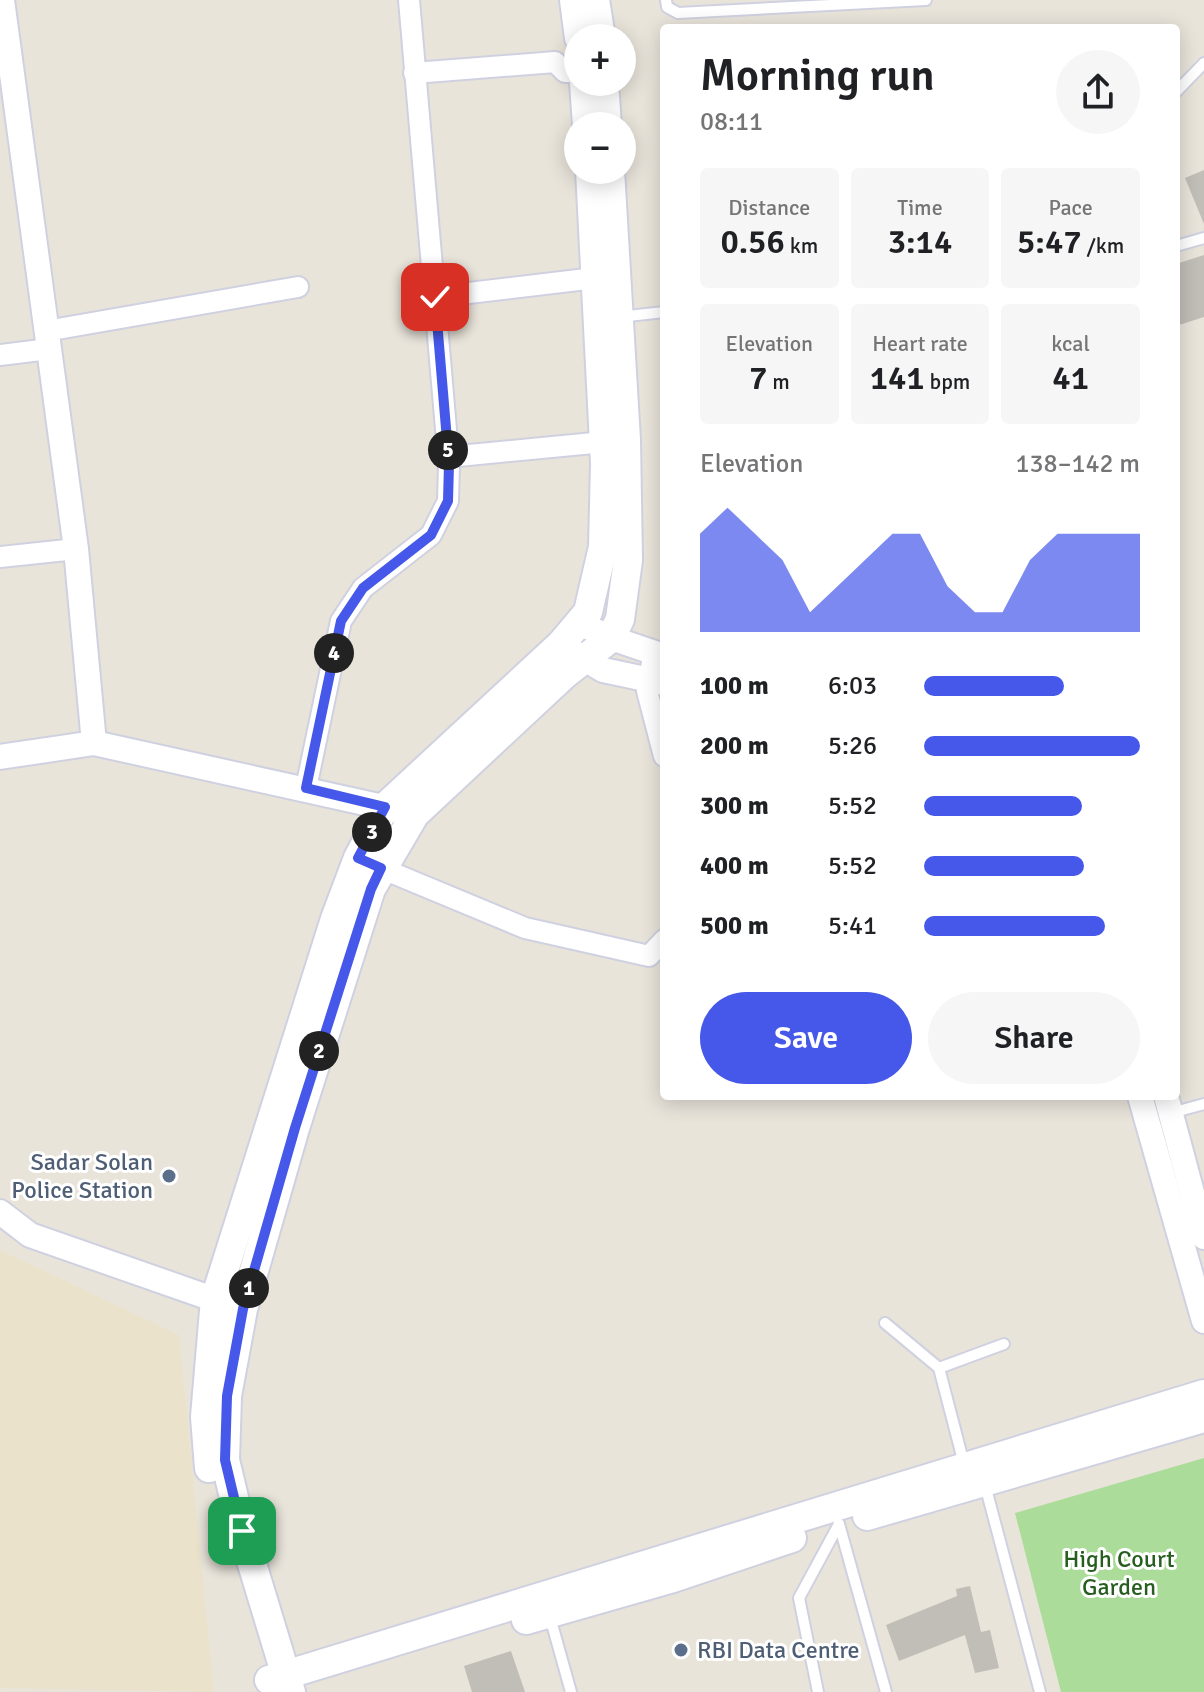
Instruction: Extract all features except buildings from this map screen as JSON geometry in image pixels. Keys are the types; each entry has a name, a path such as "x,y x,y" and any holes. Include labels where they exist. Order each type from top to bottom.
{"main road":[{"path":"574,0 577,24"},
{"path":"595,0 599,24"},
{"path":"283,1687 209,1472 205,1417 215,1299 330,934 370,863 415,814 542,695 611,638 620,619 628,560 609,317 595,278 591,184"},
{"path":"283,1687 225,1460 227,1396 243,1309 295,1128 371,889 370,863 385,807 570,633 588,612 603,547 610,184"},
{"path":"283,1687 673,1578 839,1524 1204,1394"},
{"path":"283,1687 974,1474 1204,1418"}],"street":[{"path":"2,0 76,549 94,743"},
{"path":"306,788 341,621 363,588 431,535 448,501 448,457 409,0"},
{"path":"414,73 555,62 564,71"},
{"path":"435,297 595,278"},
{"path":"0,355 48,340 298,287"},
{"path":"448,457 604,442"},
{"path":"0,557 76,549"},
{"path":"570,633 611,638 659,653 656,681 647,691 660,741"},
{"path":"570,633 586,661 603,670 656,681"},
{"path":"0,757 94,743 415,814"},
{"path":"370,863 525,928 649,956 660,944"},
{"path":"1141,1100 1204,1321"},
{"path":"1169,1105 1204,1237"},
{"path":"0,1212 30,1235 243,1309"}],"lane":[{"path":"666,0 667,7 678,13 926,0"},
{"path":"1180,88 1204,63"},
{"path":"1180,245 1204,238"},
{"path":"609,317 660,312"},
{"path":"1146,1120 1169,1105 1204,1104"},
{"path":"885,1323 939,1368 1040,1692"},
{"path":"939,1368 1004,1344"},
{"path":"818,1692 799,1598 839,1524"},
{"path":"839,1524 886,1692"},
{"path":"549,1614 571,1692"}],"shaded area":[{"path":"0,1250 179,1335 214,1692 0,1688"}],"green space":[{"name":"High Court Garden","path":"1204,1458 1204,1692 1061,1692 1015,1513"}],"place":[{"name":"Sadar Solan Police Station","path":"169,1176"},
{"name":"RBI Data Centre","path":"681,1650"}],"route":[{"path":"242,1531 225,1460 227,1396 243,1309 295,1128 371,889 381,868 358,858 385,807 306,788 341,621 363,588 431,535 448,501 449,464 435,297"}]}
